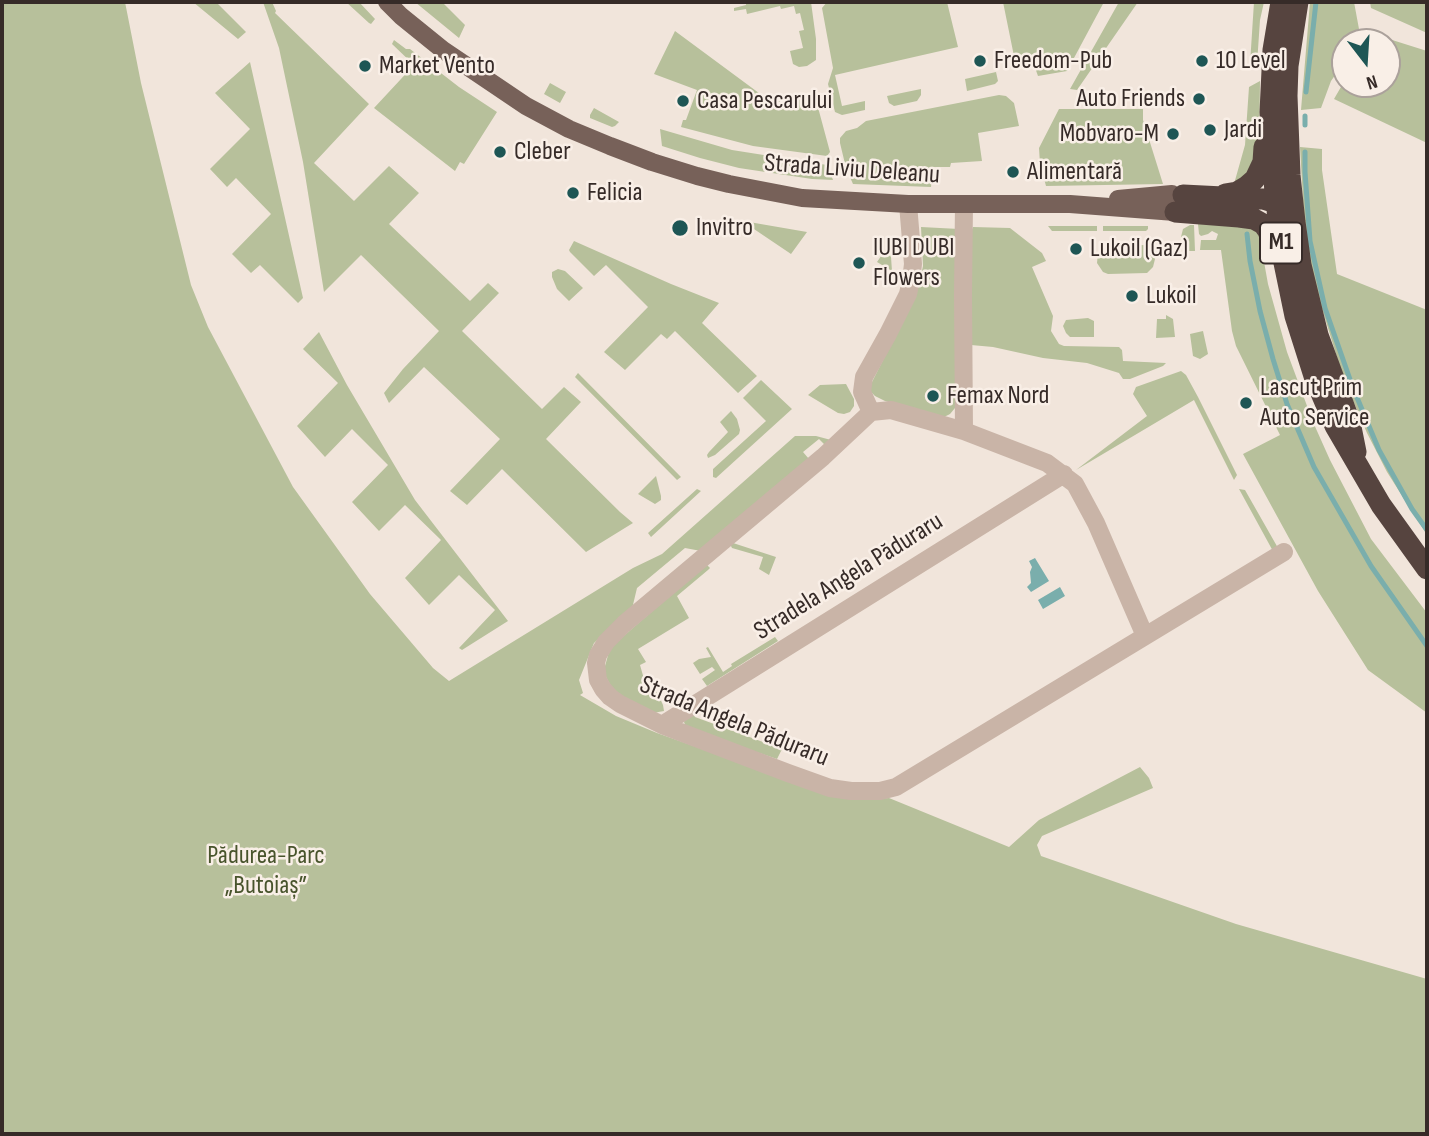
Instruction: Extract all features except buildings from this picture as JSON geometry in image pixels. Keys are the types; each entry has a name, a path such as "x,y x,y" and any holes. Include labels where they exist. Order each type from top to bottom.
{"highway":[{"name":"M1","path":"1177,200 1237,192 1255,179 1260,171 1263,162 1267,44 1274,2"},
{"name":"M1","path":"1281,2 1270,86 1273,200 1286,216 1303,313 1360,471"},
{"name":"M1","path":"1273,200 1282,186 1280,81 1290,2"},
{"name":"M1","path":"1298,2 1288,66 1287,96 1295,222 1301,265 1318,335 1350,422 1360,471"},
{"name":"M1","path":"1177,200 1273,200"},
{"name":"M1","path":"1177,200 1254,219 1268,231 1287,313 1309,384 1329,433 1360,471 1427,569"}],"main road":[{"name":"Strada Liviu Deleanu","path":"387,2 443,50 526,106 569,129 652,162 736,186 802,198 908,204 1070,204 1177,200"}],"street":[{"path":"908,204 913,264 911,280 908,294 864,377 862,392 871,412 891,410 964,432 1047,463 1064,474 1084,497 1145,636"},
{"path":"964,204 964,432"},
{"name":"Strada Angela Păduraru","path":"871,412 823,457 606,642 596,663 598,680 610,698 662,725 830,788 851,792 880,791 896,787 1284,552"},
{"name":"Stradela Angela Păduraru","path":"662,725 1064,474"}],"green space":[{"name":"Pădurea-Parc „Butoiaș”","path":"2,2 125,2 141,83 191,285 208,327 293,487 370,594 433,668 449,681 633,568 662,554 795,436 816,436 831,440 825,445 819,439 803,452 809,459 701,551 685,548 637,588 632,609 594,643 579,680 583,693 580,695 616,716 657,733 832,795 858,800 889,798 1009,847 1039,820 1140,767 1153,788 1042,836 1037,845 1041,856 1236,924 1427,979 1427,1134 2,1134"},
{"path":"193,2 216,2 246,32 238,39"},
{"path":"263,2 272,2 275,13 369,104 314,163 354,201 389,166 419,193 389,224 470,301 488,283 499,293 462,331 542,409 564,387 581,402 546,439 633,523 586,552 502,469 467,505 450,491 500,439 424,367 389,403 384,393 439,331 361,255 324,292 303,162 279,48"},
{"path":"346,2 359,2 375,19 369,23"},
{"path":"415,2 442,2 465,25 459,38"},
{"path":"746,2 811,2 816,60 807,66 799,67 793,64 790,51 803,48 799,31 804,30 800,13 796,14 794,6 781,9 780,6 747,14 746,9 734,11 734,8 746,5"},
{"path":"827,2 947,2 958,47 835,75 842,106 865,101 865,110 842,115 835,112 828,84 833,68 822,8"},
{"path":"1003,2 1104,2 1067,71 1038,76 1033,62 1016,66"},
{"path":"1119,2 1138,2 1077,90 1070,89"},
{"path":"1254,2 1264,2 1257,64 1250,64"},
{"path":"1310,2 1354,2 1359,28 1331,28 1331,81 1321,108 1301,110"},
{"path":"1370,2 1427,2 1427,33 1371,8"},
{"path":"675,31 767,99 772,96 813,97 830,152 827,156 753,146 681,127 697,90 654,74"},
{"path":"394,40 497,112 464,164 460,162 455,171 374,108 414,65 392,44"},
{"path":"1401,43 1427,51 1427,143 1334,99 1401,98"},
{"path":"250,62 303,298 298,303 260,265 251,273 232,254 271,214 236,178 227,187 210,169 250,129 215,93"},
{"path":"996,72 998,81 995,84 967,91 965,79"},
{"path":"1260,81 1259,153 1250,177 1234,184 1245,145 1249,87"},
{"path":"550,83 566,92 560,103 544,94"},
{"path":"921,89 917,101 894,106 889,103 887,96"},
{"path":"999,95 1006,96 1014,103 1019,126 978,133 982,161 933,167 931,187 853,184 840,143 840,138 846,131 857,128 866,121"},
{"path":"594,108 619,122 612,127 590,118"},
{"path":"1059,109 1143,109 1143,120 1163,184 1046,186 1039,148"},
{"path":"660,129 732,150 827,165 833,180 739,168 700,158 662,146"},
{"path":"1300,147 1322,149 1322,170 1337,274 1427,310 1427,535 1387,472 1344,380 1316,289 1305,236"},
{"path":"749,222 807,232 791,254 748,225"},
{"path":"1198,224 1247,225 1259,234 1268,284 1287,352 1313,422 1371,539 1427,613 1427,713 1368,670 1318,591 1243,454 1280,435 1236,346 1221,250 1200,250 1201,240 1216,240 1218,234 1212,231 1201,236"},
{"path":"1194,225 1195,251 1185,248 1181,237 1183,229"},
{"path":"1048,226 1097,226 1097,231 1052,231"},
{"path":"1103,226 1148,226 1148,229 1103,231"},
{"path":"921,227 959,229 955,408 944,417 885,401 871,392 870,386 920,280 923,266"},
{"path":"973,227 1010,228 1042,253 1046,261 1032,267 1053,316 1051,331 1059,344 1119,347 1123,361 1166,363 1130,379 1123,379 1119,373 1087,363 971,345"},
{"path":"574,241 719,303 702,323 757,376 738,393 675,331 667,339 661,334 625,370 604,352 648,307 606,265 594,276 570,252"},
{"path":"890,243 892,271 877,262"},
{"path":"1146,245 1152,250 1155,259 1153,267 1147,273 1108,274 1103,272 1097,263 1098,253 1107,246"},
{"path":"558,269 565,271 583,288 569,301 557,289 552,277 552,272"},
{"path":"1166,315 1173,319 1175,337 1156,338 1157,319 1166,319"},
{"path":"1088,318 1094,321 1094,337 1070,337 1066,333 1063,326 1066,320"},
{"path":"1203,331 1208,354 1200,359 1193,356 1190,334"},
{"path":"319,332 415,500 508,621 462,650 459,648 495,610 459,575 429,605 405,578 441,540 405,505 379,531 352,502 388,465 352,429 325,457 297,426 338,383 303,349"},
{"path":"1181,371 1198,397 1237,475 1234,480 1194,400 1076,470 1147,416 1133,394 1136,387"},
{"path":"578,373 681,477 677,480 575,377"},
{"path":"761,380 792,409 716,478 713,477 713,469 766,421 743,398"},
{"path":"846,384 854,399 854,406 850,412 844,414 808,395 820,385"},
{"path":"731,411 737,419 739,434 708,458 709,452 728,432 720,422"},
{"path":"656,476 661,500 655,504 638,494"},
{"path":"697,489 701,491 651,537 648,533"},
{"path":"1239,489 1245,490 1278,548 1274,553"},
{"path":"730,544 776,557 769,575 759,569 763,557 732,548"},
{"path":"706,564 710,568 677,596 689,618 638,649 646,662 640,665 646,686 653,684 664,711 653,713 615,694 605,675 610,648"},
{"path":"775,637 778,641 707,686 702,679 715,670 712,667 700,674 693,663 711,657 706,648 708,647 723,672 732,666 731,664"},
{"path":"692,712 695,717 782,749 777,759 691,730 684,722 686,716"}],"water":[{"path":"1035,558 1049,581 1031,592 1027,587 1031,583 1032,567 1029,561"},
{"path":"1060,587 1065,596 1043,609 1038,600"}],"waterway":[{"path":"1306,92 1316,2"},
{"path":"1305,116 1305,125"},
{"path":"1305,152 1310,241 1325,308 1353,388 1379,450 1427,530"},
{"path":"1247,234 1260,311 1273,359 1287,404 1314,467 1371,566 1427,646"}],"place":[{"name":"Freedom-Pub","path":"980,61"},
{"name":"10 Level","path":"1202,61"},
{"name":"Market Vento","path":"365,66"},
{"name":"Auto Friends","path":"1199,99"},
{"name":"Casa Pescarului","path":"683,101"},
{"name":"Jardi","path":"1210,130"},
{"name":"Mobvaro-M","path":"1173,134"},
{"name":"Cleber","path":"500,152"},
{"name":"Alimentară","path":"1013,172"},
{"name":"Felicia","path":"573,193"},
{"name":"Invitro","path":"680,228"},
{"name":"Lukoil (Gaz)","path":"1076,249"},
{"name":"IUBI DUBI Flowers","path":"859,263"},
{"name":"Lukoil","path":"1132,296"},
{"name":"Femax Nord","path":"933,396"},
{"name":"Lascut Prim Auto Service","path":"1246,403"}]}
